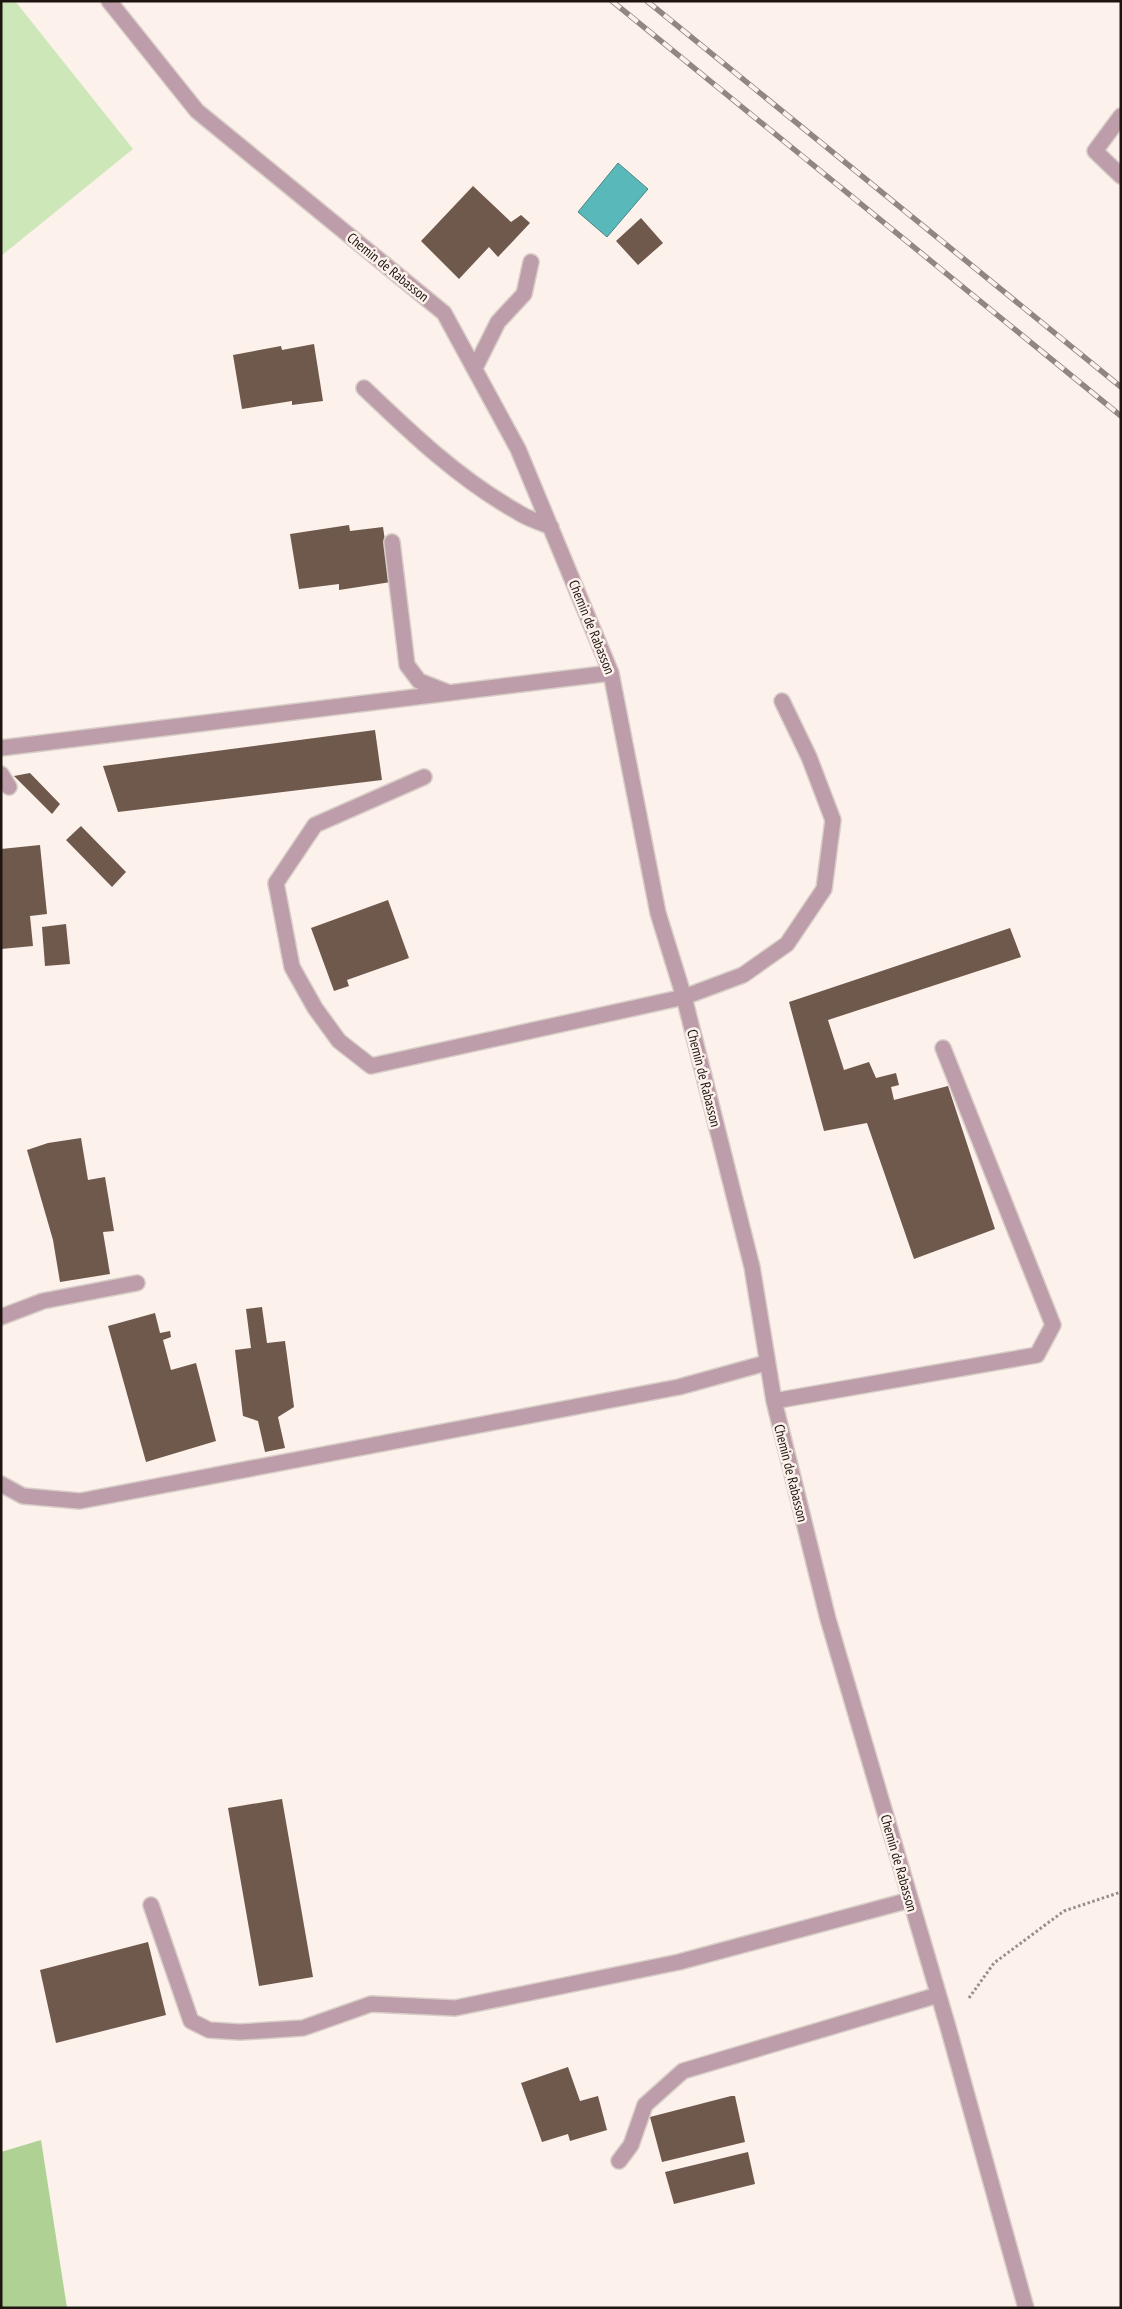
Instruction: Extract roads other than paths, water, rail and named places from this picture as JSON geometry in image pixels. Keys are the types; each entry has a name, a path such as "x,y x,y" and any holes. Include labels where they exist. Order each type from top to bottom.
{"street":[{"name":"Chemin de Rabasson","path":"109,1 197,111 444,313 518,449 611,673 658,913 684,996 752,1267 766,1363 774,1402 828,1619 948,2027 1026,2308"},
{"path":"1121,116 1095,151 1121,176"},
{"path":"475,368 498,322 524,294 531,262"},
{"path":"364,388 424,446 460,473 516,512 551,527"},
{"path":"392,542 406,665 419,681 448,693"},
{"path":"1,749 611,673"},
{"path":"424,777 315,825 276,883 292,967 315,1008 339,1041 370,1066 684,996 743,975 787,944 824,889 834,820 809,757 782,701"},
{"path":"774,1402 1037,1355 1053,1325 943,1048"},
{"path":"1,1317 44,1301 138,1283"},
{"path":"1,1484 23,1496 80,1501 679,1387 766,1363"},
{"path":"151,1905 190,2021 209,2030 240,2032 303,2028 371,2004 455,2008 678,1962 910,1900"},
{"path":"619,2161 631,2144 645,2105 683,2071 938,1995"}],"water":[{"path":"618,163 648,189 607,237 578,212"}],"railway":[{"path":"612,1 1121,416"},
{"path":"647,1 1121,387"}]}
